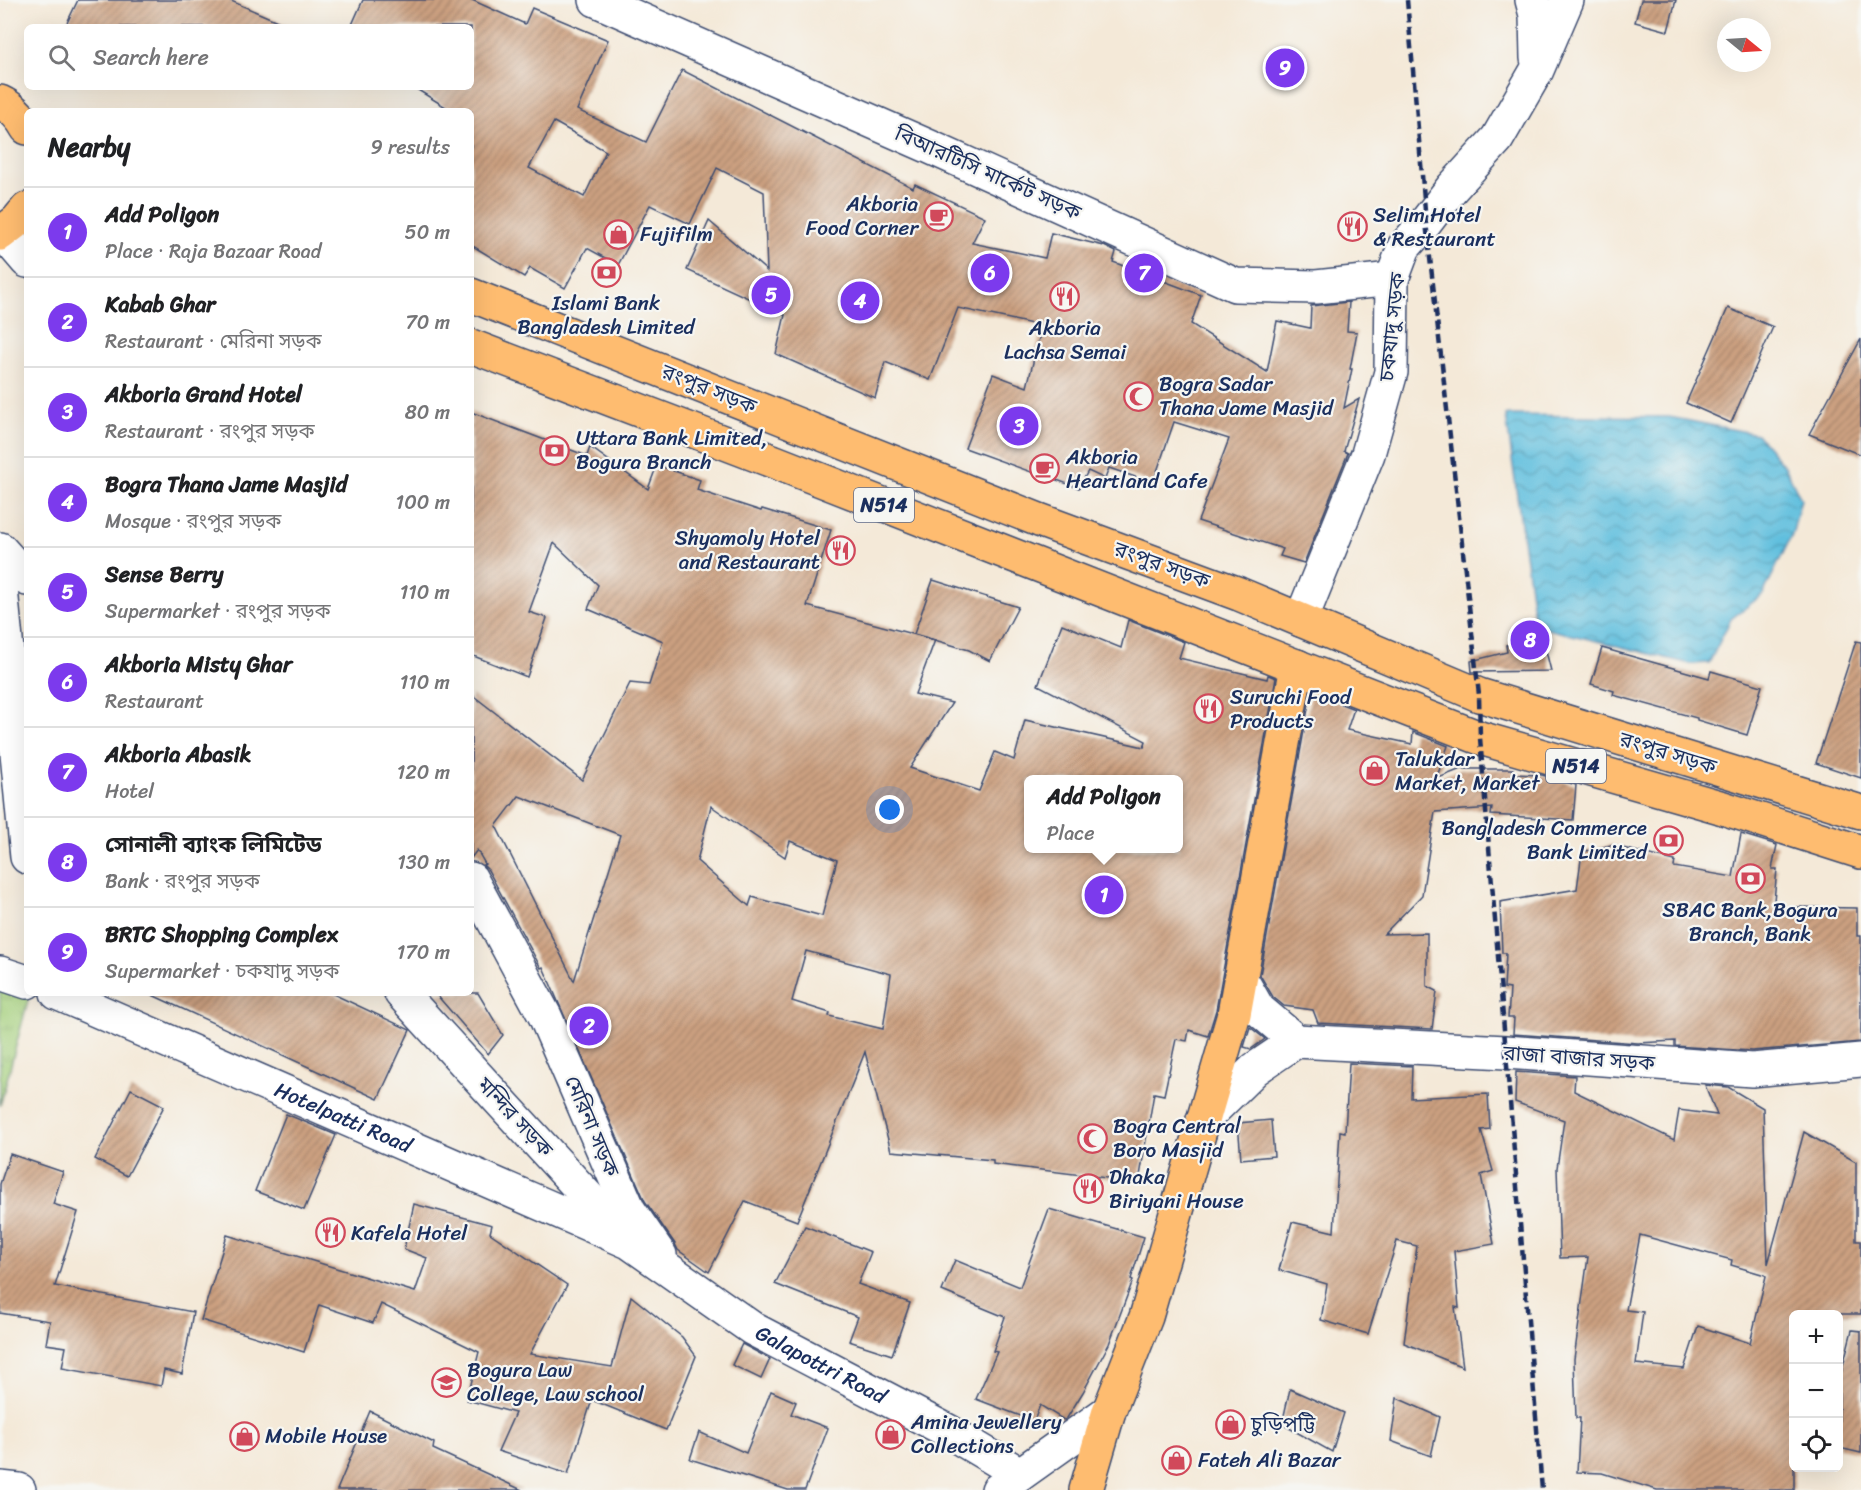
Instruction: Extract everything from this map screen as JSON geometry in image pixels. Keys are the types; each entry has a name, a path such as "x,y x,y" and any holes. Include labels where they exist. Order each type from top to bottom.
{"main road":[{"path":"2,233 24,213"},
{"name":"রংপুর সড়ক","path":"474,296 1029,516 1162,564 1479,695 1861,812"},
{"name":"রংপুর সড়ক","path":"474,347 1480,738 1720,807 1861,852"},
{"path":"1086,1490 1109,1411 1146,1317 1234,1014 1297,666"}],"street":[{"name":"বিআরটিসি মার্কেট সড়ক","path":"596,0 1235,285 1316,287 1392,279"},
{"path":"1533,0 1536,15 1537,70"},
{"name":"চকযাদু সড়ক","path":"1301,620 1371,444 1391,372 1392,279 1404,247 1452,188 1497,139 1537,70 1567,0"},
{"path":"2,233 24,258"},
{"path":"0,549 24,576"},
{"path":"0,578 24,826"},
{"name":"মেরিনা সড়ক","path":"474,885 545,1016 629,1210 672,1272"},
{"path":"0,973 24,981"},
{"path":"1203,1119 1255,1069 1296,1041 1258,1009 1241,979"},
{"name":"Hotelpatti Road","path":"64,996 629,1242"},
{"name":"মন্দির সড়ক","path":"404,996 629,1242"},
{"name":"রাজা বাজার সড়ক","path":"1296,1041 1506,1052 1752,1070 1861,1060"},
{"name":"Galapottri Road","path":"629,1242 753,1329 948,1431 1009,1482"},
{"path":"1009,1482 1109,1411"},
{"path":"0,1488 19,1490"}],"green space":[{"path":"0,982 24,991 24,996 29,996 0,1106"}],"water":[{"path":"1506,415 1669,417 1757,434 1785,467 1801,499 1792,535 1763,594 1731,619 1709,663 1691,664 1535,626"}],"building":[{"path":"78,0 229,0 284,24 66,24"},
{"path":"363,0 472,0 525,24 532,8 608,40 577,110 646,142 682,70 913,188 915,184 985,217 972,243 1045,258 1051,233 1104,246 1116,252 1113,262 1201,295 1191,324 1267,372 1277,321 1310,328 1311,306 1349,302 1347,331 1357,332 1344,408 1359,399 1344,451 1348,453 1304,563 1280,556 1283,549 1198,521 1229,439 1174,422 1153,483 1109,468 1105,479 1088,471 1079,488 965,448 993,374 1027,387 1042,326 958,308 930,380 885,362 875,398 776,354 785,315 687,270 709,221 767,271 764,192 717,168 690,224 650,205 618,265 587,248 565,288 530,268 524,277 474,247 474,108 447,108 418,90 474,90 474,24 352,24","holes":["554,122 606,151 584,197 529,168"]},
{"path":"1641,0 1676,0 1668,31 1635,22"},
{"path":"1728,308 1773,327 1731,423 1686,403"},
{"path":"1861,339 1861,455 1809,434"},
{"path":"474,413 587,456 590,447 648,489 657,465 700,480 697,490 761,511 762,509 831,530 807,606 935,640 915,694 952,703 910,768 979,791 995,752 1014,760 1025,720 1144,747 1146,741 1038,685 1062,624 1121,648 1128,620 1184,642 1179,658 1267,679 1268,675 1276,678 1216,1010 1208,1036 1189,1030 1187,1041 1176,1039 1164,1095 1154,1093 1139,1182 993,1164 993,1160 891,1151 865,1052 797,1221 745,1201 709,1272 678,1250 645,1201 543,967 541,968 488,870 483,865 485,864 477,850 474,854 474,696 582,780 630,683 649,685 663,641 588,609 598,585 554,543 529,612 547,618 527,677 474,656","holes":["519,796 620,835 574,981 496,826","711,806 785,857 790,841 837,860 822,916 752,897 749,906 697,861","806,951 891,974 883,1029 829,1016 830,1013 792,1001"]},
{"path":"933,580 1018,607 990,661 969,650 914,634"},
{"path":"1856,641 1861,642 1861,778 1816,763"},
{"path":"1535,643 1535,646 1544,643 1551,671 1472,672 1471,661 1507,652 1506,645"},
{"path":"1602,648 1709,678 1711,671 1762,686 1747,735 1697,720 1697,718 1613,695 1614,691 1591,684"},
{"path":"1311,692 1354,709 1347,730 1412,744 1413,732 1448,746 1436,779 1461,769 1513,769 1513,774 1542,775 1576,785 1573,820 1491,815 1492,808 1435,812 1422,895 1384,934 1427,933 1427,986 1437,991 1432,1029 1318,1023 1313,1010 1284,1006 1273,997 1260,975"},
{"path":"1741,834 1777,845 1772,869 1777,869 1773,911 1792,907 1857,908 1857,936 1861,936 1861,1042 1752,1051 1675,1046 1675,1041 1638,1043 1513,1034 1514,1018 1508,1018 1510,989 1504,988 1506,953 1502,953 1500,902 1577,889 1582,852 1611,845 1675,861 1674,867 1733,877"},
{"path":"474,993 478,993 503,1035 488,1054 438,996 474,996"},
{"path":"155,996 337,996 410,1030 378,1099"},
{"path":"1250,1027 1265,1039 1251,1049 1244,1047"},
{"path":"1349,1063 1412,1066 1411,1098 1488,1094 1490,1129 1481,1130 1493,1171 1481,1175 1494,1244 1454,1251 1459,1308 1455,1307 1463,1367 1404,1343 1417,1246 1397,1241 1368,1334 1321,1320 1327,1284 1279,1270 1292,1222 1334,1232 1340,1131 1345,1132"},
{"path":"1516,1072 1575,1076 1574,1091 1674,1140 1679,1110 1717,1115 1705,1085 1728,1087 1763,1108 1768,1264 1804,1132 1856,1162 1856,1241 1861,1241 1861,1314 1843,1314 1843,1310 1789,1310 1789,1472 1794,1472 1794,1490 1657,1490 1602,1473 1577,1472 1580,1418 1576,1418 1574,1359 1588,1257 1560,1258 1557,1168 1564,1120 1515,1102","holes":["1640,1235 1732,1260 1731,1265 1766,1276 1750,1343 1698,1326 1684,1369 1636,1364 1643,1312 1626,1310"]},
{"path":"131,1089 164,1106 127,1176 95,1159"},
{"path":"286,1114 336,1135 304,1210 255,1191"},
{"path":"1271,1120 1274,1156 1241,1159 1238,1123"},
{"path":"10,1154 63,1172 53,1204 78,1212 55,1286 193,1312 182,1374 164,1370 161,1386 62,1368 66,1347 46,1344 50,1321 0,1313 0,1184"},
{"path":"414,1204 492,1225 490,1233 567,1285 530,1354 612,1367 631,1296 682,1337 696,1356 666,1430 592,1400 568,1474 498,1451 515,1413 467,1400 479,1352 381,1304 373,1323 319,1305 304,1352 201,1320 227,1235 415,1292 427,1258 404,1249"},
{"path":"1049,1209 1144,1237 1131,1279 1133,1280 1109,1344 1083,1392 1064,1420 1040,1405 1034,1421 976,1399 997,1352 993,1351 1005,1317 942,1291 955,1260 1020,1287"},
{"path":"805,1226 871,1252 858,1284 910,1303 892,1355 849,1341 858,1317 775,1284"},
{"path":"1852,1330 1861,1331 1861,1453 1843,1449 1843,1365"},
{"path":"742,1344 770,1359 761,1379 732,1365"},
{"path":"1290,1389 1344,1413 1332,1452 1282,1424"},
{"path":"771,1391 796,1402 791,1414 828,1428 805,1490 788,1490 690,1459 699,1432 746,1453"},
{"path":"1397,1398 1440,1417 1431,1456 1391,1441"},
{"path":"370,1411 434,1443 433,1449 522,1490 337,1490"}],"railway":[{"path":"1407,0 1426,222 1479,695 1480,738 1542,1490"}],"place":[{"name":"BRTC Shopping Complex","path":"1285,68"},
{"name":"Akboria Food Corner","path":"939,216"},
{"name":"Selim Hotel & Restaurant","path":"1352,227"},
{"name":"Fujifilm","path":"619,234"},
{"name":"Islami Bank Bangladesh Limited","path":"606,272"},
{"name":"Akboria Misty Ghar","path":"990,273"},
{"name":"Akboria Abasik","path":"1144,273"},
{"name":"Sense Berry","path":"771,295"},
{"name":"Akboria Lachsa Semai","path":"1065,297"},
{"name":"Bogra Thana Jame Masjid","path":"860,301"},
{"name":"Bogra Sadar Thana Jame Masjid","path":"1138,396"},
{"name":"Akboria Grand Hotel","path":"1019,426"},
{"name":"Uttara Bank Limited, Bogura Branch","path":"555,450"},
{"name":"Akboria Heartland Cafe","path":"1045,469"},
{"name":"Shyamoly Hotel and Restaurant","path":"841,550"},
{"name":"সোনালী ব্যাংক লিমিটেড","path":"1530,640"},
{"name":"Suruchi Food Products","path":"1209,709"},
{"name":"Talukdar Market, Market","path":"1374,771"},
{"name":"Bangladesh Commerce Bank Limited","path":"1668,840"},
{"name":"SBAC Bank,Bogura Branch, Bank","path":"1750,879"},
{"name":"Add Poligon","path":"1104,895"},
{"name":"Kabab Ghar","path":"589,1026"},
{"name":"Bogra Central Boro Masjid","path":"1092,1138"},
{"name":"Dhaka Biriyani House","path":"1088,1189"},
{"name":"Kafela Hotel","path":"330,1233"},
{"name":"Bogura Law College, Law school","path":"446,1382"},
{"name":"চুড়িপট্টি","path":"1230,1424"},
{"name":"Amina Jewellery Collections","path":"890,1434"},
{"name":"Mobile House","path":"244,1436"},
{"name":"Fateh Ali Bazar","path":"1177,1460"}]}
